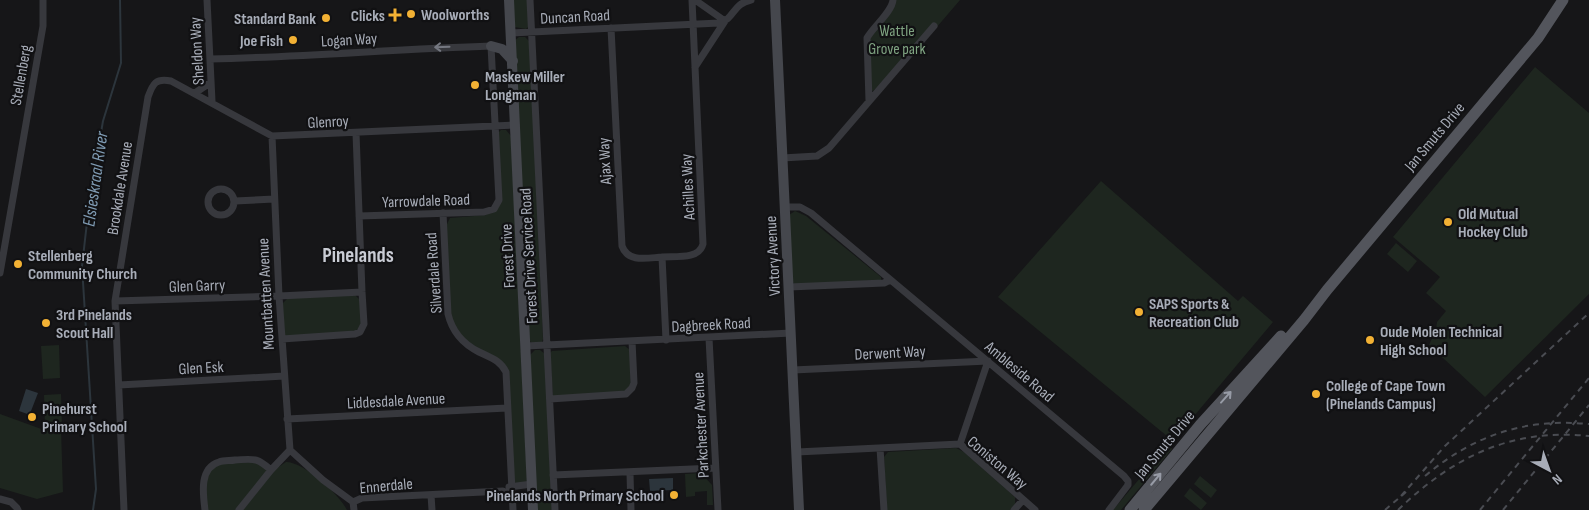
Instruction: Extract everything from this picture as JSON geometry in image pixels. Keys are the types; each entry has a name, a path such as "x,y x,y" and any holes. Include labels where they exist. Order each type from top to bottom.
{"main road":[{"name":"Forest Drive","path":"509,0 533,510"},
{"name":"Victory Avenue","path":"775,0 799,510"},
{"name":"Jan Smuts Drive","path":"1144,510 1538,38 1563,0"},
{"path":"490,46 502,49 513,61"},
{"name":"Jan Smuts Drive","path":"1130,510 1212,412 1298,318 1327,290"}],"street":[{"name":"Stellenberg","path":"0,273 43,26 43,0"},
{"name":"Sheldon Way","path":"207,0 212,102"},
{"name":"Forest Drive Service Road","path":"530,0 555,510"},
{"path":"694,0 725,21"},
{"name":"Achilles Way","path":"662,257 696,254 703,244 693,24 694,0"},
{"path":"695,67 725,21 737,6 747,0"},
{"path":"868,101 867,38 888,11 892,0"},
{"name":"Duncan Road","path":"511,33 725,21"},
{"path":"782,158 810,157 823,153 934,26"},
{"name":"Ajax Way","path":"611,28 622,246 624,252 633,258 662,257"},
{"name":"Logan Way","path":"210,59 267,58 490,46"},
{"name":"Forest Drive Service Road","path":"490,46 498,200 494,209"},
{"name":"Brookdale Avenue","path":"124,510 115,301 148,97 151,88 162,79 172,81 195,93"},
{"path":"211,82 195,93 272,136"},
{"name":"Glenroy","path":"272,136 516,124"},
{"path":"282,339 360,332 364,324 356,133"},
{"name":"Mountbatten Avenue","path":"272,136 279,296 290,450"},
{"path":"235,201 274,199"},
{"name":"Ambleside Road","path":"785,207 806,209 1124,476 1128,481 1128,486 1109,510"},
{"name":"Yarrowdale Road","path":"359,216 490,211 494,209"},
{"name":"Silverdale Road","path":"443,213 448,314 451,326 455,333 469,346 502,364 506,372 507,408"},
{"path":"662,257 666,340"},
{"path":"789,287 884,283 890,280"},
{"name":"Glen Garry","path":"115,301 362,292"},
{"name":"Dagbreek Road","path":"526,346 791,333"},
{"name":"Parkchester Avenue","path":"709,338 718,510"},
{"path":"550,399 626,394 634,383 632,341"},
{"path":"960,444 988,361"},
{"name":"Derwent Way","path":"793,370 988,361"},
{"name":"Glen Esk","path":"119,385 284,376"},
{"path":"507,408 513,510"},
{"name":"Liddesdale Avenue","path":"287,419 507,408"},
{"name":"Coniston Way","path":"796,452 960,444 1035,510"},
{"path":"880,448 884,510"},
{"path":"239,510 271,470 290,450"},
{"name":"Ennerdale","path":"290,450 323,480 353,502 362,498 503,491 511,486 532,484"},
{"path":"205,510 203,480 206,472 212,465 220,462 255,459 261,461 271,470"},
{"path":"553,475 715,468"},
{"path":"630,473 631,510"},
{"path":"503,491 512,496 532,496"},
{"path":"431,495 432,510"},
{"path":"0,499 11,502 18,510"},
{"path":"1014,510 1023,500"},
{"path":"353,502 354,510"}],"green space":[{"path":"513,0 527,0 529,26 526,29 515,27"},
{"name":"Wattle Grove park","path":"895,0 960,0 906,63 873,91 871,90 869,40"},
{"path":"519,37 525,37 530,42 543,339 542,342 533,344 528,339 514,41"},
{"path":"1535,67 1589,113 1589,294 1485,397 1429,345 1436,330 1437,322 1446,311 1426,293 1440,277 1393,237"},
{"path":"506,130 511,136 527,480 525,483 516,483 513,480 506,368 470,348 451,320 446,226 450,218 486,215 497,208 499,132"},
{"name":"SAPS Sports & Recreation Club","path":"1101,181 1238,301 1243,296 1273,322 1173,441 998,297"},
{"path":"795,211 806,216 881,277 881,280 795,285 791,280 789,215"},
{"path":"1396,243 1417,261 1408,272 1387,254"},
{"path":"355,295 361,301 362,326 354,332 285,336 282,304 288,298"},
{"path":"59,345 60,378 43,379 41,346"},
{"path":"625,346 630,350 631,388 628,391 553,398 550,353 552,351"},
{"path":"535,350 540,350 545,354 552,510 537,510 530,355"},
{"path":"61,394 62,427 45,428 44,395"},
{"path":"0,414 44,430 61,429 63,492 37,499 0,488"},
{"path":"1168,445 1172,449 1121,510 1113,510"},
{"path":"956,448 964,452 1015,497 1015,504 1010,510 887,510 884,457 888,452"},
{"path":"255,460 267,470 238,510 207,510 205,482 212,469 225,463"},
{"path":"286,462 302,467 320,480 337,496 347,510 243,510 274,470"},
{"path":"701,473 712,485 713,505 707,505 707,491 695,492 695,496 686,497 685,474"},
{"path":"1200,476 1217,490 1211,498 1194,484"},
{"path":"1190,488 1207,503 1201,510 1184,496"}],"shaded area":[{"path":"26,389 38,393 31,411 34,412 33,416 19,411"},
{"path":"673,478 673,490 650,491 649,479"}],"waterway":[{"name":"Elsieskraal River","path":"93,510 96,489 82,266 90,196 103,121 121,63 120,0"}],"railway":[{"path":"1401,496 1445,446 1589,313"},
{"path":"1480,510 1589,378"},
{"path":"1503,510 1589,405"},
{"path":"1425,476 1462,450 1501,432 1543,424 1589,424"},
{"path":"1398,510 1440,475 1462,461 1485,450 1509,442 1534,437 1561,435 1589,436"},
{"path":"1385,510 1406,492"}],"place":[{"name":"Woolworths","path":"411,14"},
{"name":"Clicks","path":"395,15"},
{"name":"Standard Bank","path":"326,18"},
{"name":"Joe Fish","path":"293,40"},
{"name":"Maskew Miller Longman","path":"475,85"},
{"name":"Old Mutual Hockey Club","path":"1448,222"},
{"name":"Stellenberg Community Church","path":"18,264"},
{"name":"SAPS Sports & Recreation Club","path":"1139,312"},
{"name":"3rd Pinelands Scout Hall","path":"46,323"},
{"name":"Oude Molen Technical High School","path":"1370,340"},
{"name":"College of Cape Town (Pinelands Campus)","path":"1316,394"},
{"name":"Pinehurst Primary School","path":"32,417"},
{"name":"Pinelands North Primary School","path":"674,495"}],"district":[{"name":"Pinelands","path":"358,255"}]}
